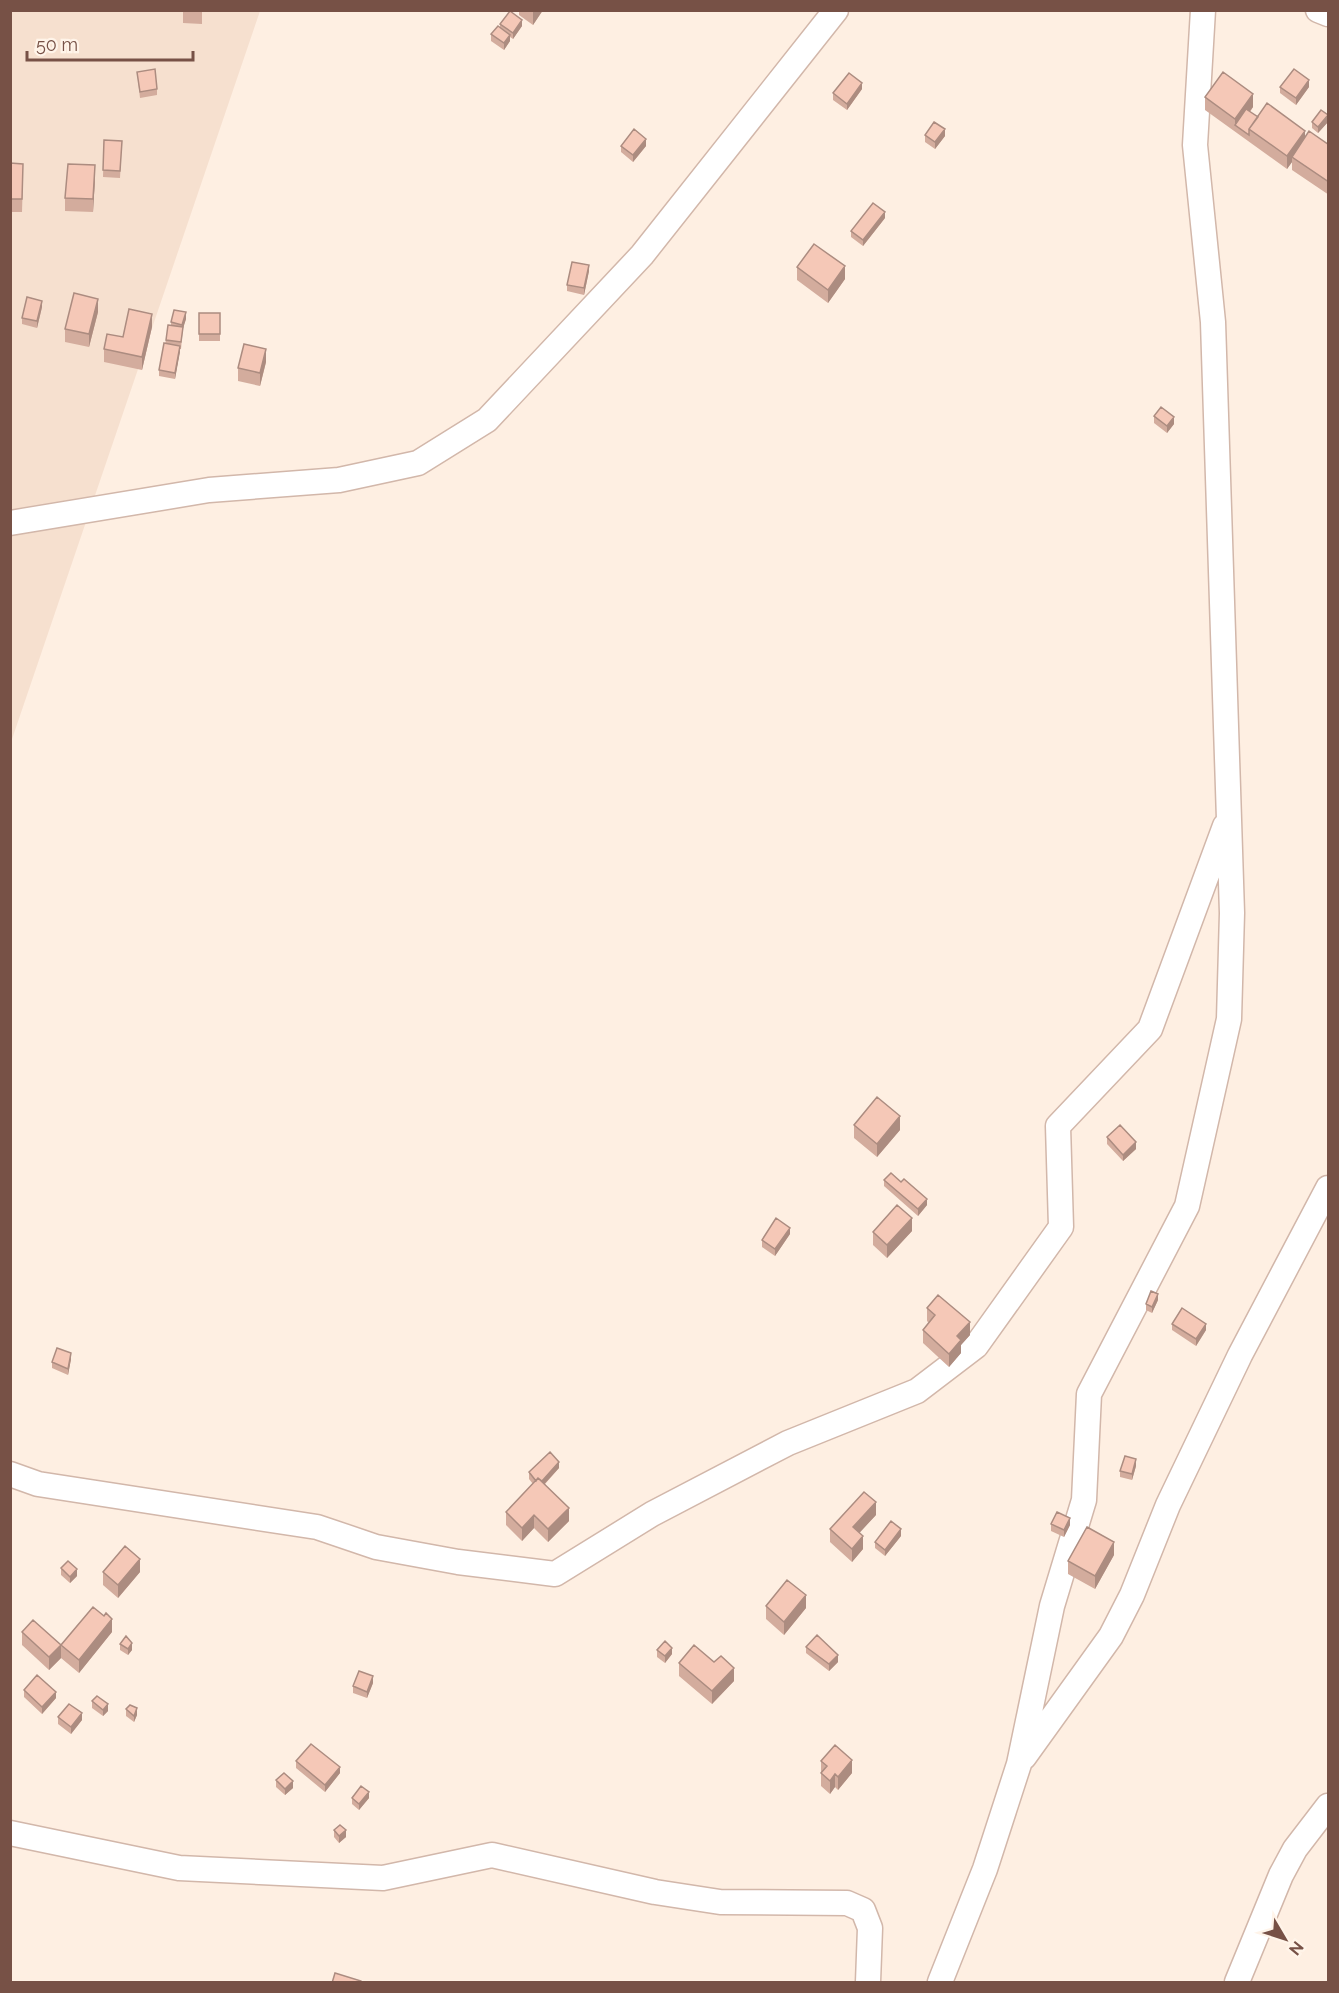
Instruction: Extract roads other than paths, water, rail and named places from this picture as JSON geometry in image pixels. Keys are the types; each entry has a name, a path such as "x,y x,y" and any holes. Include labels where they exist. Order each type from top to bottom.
{"street":[{"path":"10,522 209,490 339,480 418,463 477,427 487,420 642,255 836,10"},
{"path":"940,1983 985,1869 1019,1764 1052,1606 1084,1500 1089,1394 1187,1206 1229,1019 1232,913 1213,322 1195,145 1203,10"},
{"path":"1318,10 1329,14"},
{"path":"10,1474 38,1484 317,1527 376,1547 458,1562 555,1574 652,1514 788,1443 917,1391 976,1346 1060,1227 1058,1126 1150,1029 1229,815"},
{"path":"1019,1764 1111,1636 1132,1595 1168,1505 1240,1355 1329,1188"},
{"path":"1237,1983 1281,1875 1295,1848 1329,1806"},
{"path":"10,1833 179,1868 383,1878 492,1855 655,1892 720,1902 847,1903 864,1910 870,1928 868,1983"}]}
